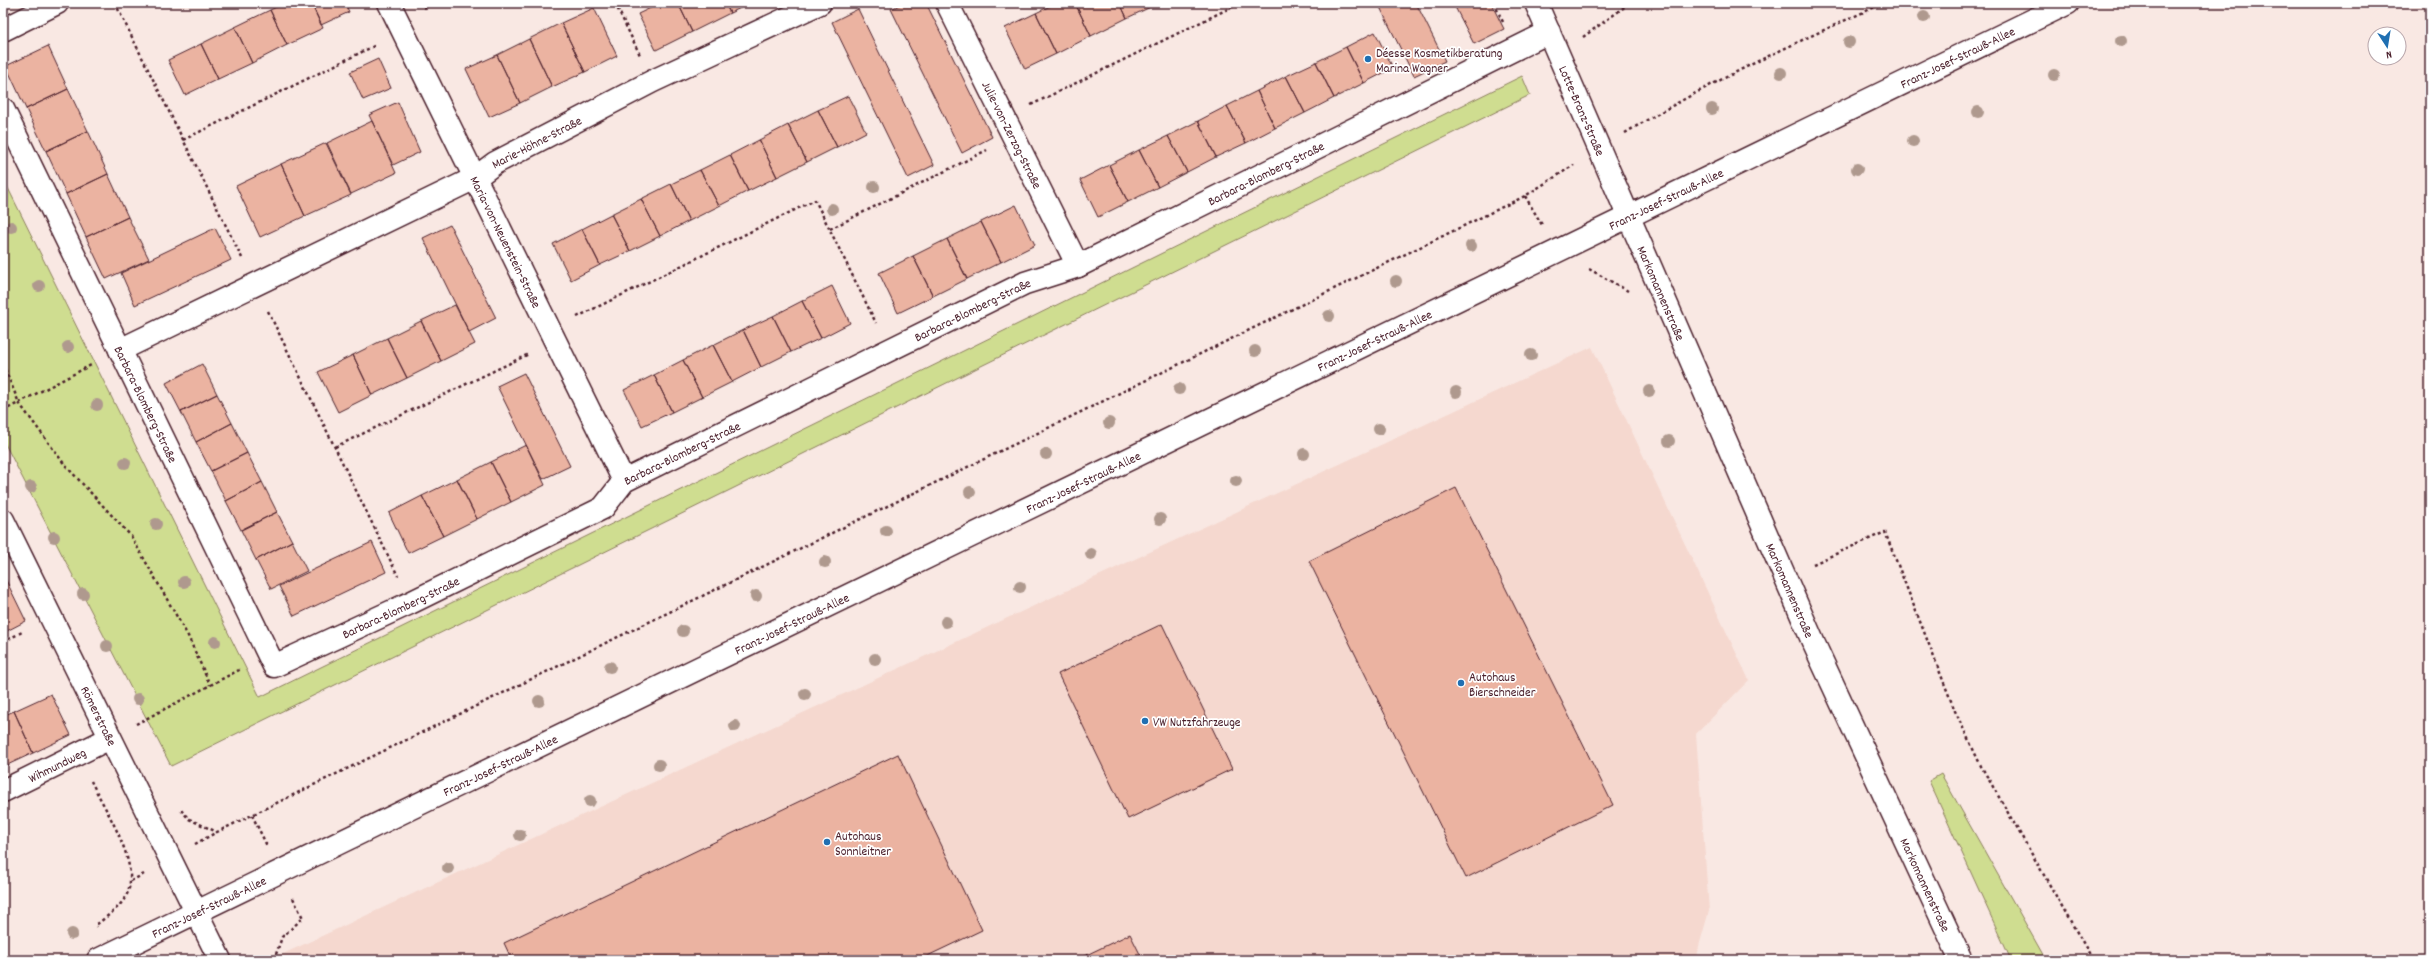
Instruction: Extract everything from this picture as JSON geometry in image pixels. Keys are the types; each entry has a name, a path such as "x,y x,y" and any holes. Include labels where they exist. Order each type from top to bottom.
{"street":[{"path":"3,30 57,3"},
{"name":"Maria-von-Neuenstein-Straße","path":"389,3 624,481"},
{"name":"Marie-Höhne-Straße","path":"120,350 475,178 495,163 653,81 820,3"},
{"name":"Julie-von-Zerzog-Straße","path":"947,3 1078,266"},
{"name":"Lotte-Branz-Straße","path":"1536,3 1628,218"},
{"name":"Franz-Josef-Strauß-Allee","path":"98,960 2068,3"},
{"name":"Barbara-Blomberg-Straße","path":"3,109 274,666 410,603 603,508 624,481 890,351 1025,283 1078,266 1549,32"},
{"name":"Markomannenstraße","path":"1628,218 1785,576 1961,960"},
{"name":"Römerstraße","path":"3,520 220,960"},
{"name":"Wihmundweg","path":"3,791 110,738"}],"path":[{"path":"615,3 653,81"},
{"path":"830,229 1009,128 1240,3"},
{"path":"1558,54 1630,3"},
{"path":"177,805 189,819 218,832 1525,196 1664,110 1780,49 1884,3"},
{"path":"183,140 403,32"},
{"path":"335,448 815,200 890,351"},
{"path":"3,411 120,350"},
{"path":"3,364 19,403 65,465 131,536 188,636 210,685"},
{"path":"1785,576 1885,532 1955,711 1981,766 2093,960"},
{"path":"110,738 268,654"},
{"path":"137,724 140,731"},
{"path":"78,754 128,857 131,868 131,881 126,897 119,907 96,924"},
{"path":"274,960 282,937 303,918"}],"shaded area":[{"path":"1592,347 1749,680 1696,734 1709,911 1695,960 270,960"}],"green space":[{"path":"1522,76 1530,95 171,766 3,440 3,178 260,697"},
{"path":"1941,774 2046,960 2011,960 1929,781"}],"building":[{"path":"285,3 311,3 323,28 287,45 270,10"},
{"path":"311,3 345,3 349,12 321,25"},
{"path":"661,3 678,3 692,32 656,50 638,14"},
{"path":"678,3 725,3 730,13 692,32"},
{"path":"725,3 751,3 730,13"},
{"path":"904,3 926,3 992,137 962,153 891,9"},
{"path":"1056,3 1075,3 1091,36 1056,54 1036,13"},
{"path":"1075,3 1120,3 1127,18 1091,36"},
{"path":"1120,3 1159,3 1127,18"},
{"path":"1378,3 1416,3 1445,61 1414,76"},
{"path":"1453,3 1491,3 1504,29 1474,44"},
{"path":"594,8 617,56 585,72 561,23"},
{"path":"858,9 934,165 908,178 832,22"},
{"path":"270,10 287,45 252,63 235,27"},
{"path":"1036,13 1056,54 1025,69 1005,28"},
{"path":"561,23 585,72 552,87 529,39"},
{"path":"235,27 252,63 218,79 201,44"},
{"path":"1375,32 1393,68 1364,83 1346,47"},
{"path":"529,39 552,87 520,103 497,55"},
{"path":"201,44 218,79 185,95 168,60"},
{"path":"48,46 68,89 26,109 6,66"},
{"path":"1346,47 1364,83 1334,98 1316,62"},
{"path":"497,55 520,103 489,117 466,69"},
{"path":"378,59 391,88 363,100 350,72"},
{"path":"1316,62 1334,98 1305,113 1286,76"},
{"path":"1286,76 1305,113 1275,128 1257,91"},
{"path":"68,89 88,131 46,151 26,109"},
{"path":"1257,91 1275,128 1246,143 1227,106"},
{"path":"848,96 866,132 837,147 818,110"},
{"path":"398,102 420,152 393,165 369,115"},
{"path":"1227,106 1246,143 1216,157 1198,121"},
{"path":"818,110 837,147 807,162 788,125"},
{"path":"372,121 396,173 351,194 327,143"},
{"path":"1198,121 1216,157 1187,172 1168,136"},
{"path":"788,125 807,162 777,177 759,140"},
{"path":"88,131 108,174 66,194 46,151"},
{"path":"1168,136 1187,172 1158,187 1139,150"},
{"path":"759,140 777,177 748,191 730,155"},
{"path":"326,143 351,195 305,216 281,164"},
{"path":"1139,150 1158,187 1128,202 1109,165"},
{"path":"730,155 748,191 719,206 700,170"},
{"path":"281,164 305,216 260,237 236,186"},
{"path":"1109,165 1128,202 1098,217 1080,180"},
{"path":"700,170 719,206 689,221 671,184"},
{"path":"108,174 128,217 86,237 66,194"},
{"path":"671,184 689,221 660,236 641,199"},
{"path":"641,199 660,236 630,251 611,214"},
{"path":"1016,205 1035,245 1001,262 981,222"},
{"path":"611,214 630,251 600,265 582,229"},
{"path":"128,217 149,259 106,279 86,237"},
{"path":"981,222 1001,262 967,279 947,239"},
{"path":"450,225 496,318 469,332 423,238"},
{"path":"215,228 231,260 135,305 121,273"},
{"path":"582,229 600,265 571,280 553,244"},
{"path":"947,239 967,279 933,296 913,256"},
{"path":"913,256 933,296 898,313 879,273"},
{"path":"832,286 850,323 821,338 802,301"},
{"path":"802,301 821,338 791,352 773,316"},
{"path":"455,305 475,344 441,361 421,321"},
{"path":"773,316 791,352 761,367 743,330"},
{"path":"421,321 441,361 407,378 387,338"},
{"path":"743,330 761,367 732,382 713,345"},
{"path":"387,338 407,378 372,395 353,355"},
{"path":"713,345 732,382 702,397 683,360"},
{"path":"353,355 372,395 338,412 318,372"},
{"path":"683,360 702,397 672,412 654,375"},
{"path":"202,364 217,394 181,412 166,383"},
{"path":"524,373 570,466 543,479 497,386"},
{"path":"654,375 672,412 642,426 624,390"},
{"path":"217,394 232,423 196,442 181,412"},
{"path":"232,423 247,453 211,471 196,442"},
{"path":"526,445 545,485 511,502 491,462"},
{"path":"247,453 262,482 226,501 211,471"},
{"path":"491,462 511,502 477,519 457,479"},
{"path":"457,479 477,519 443,536 422,496"},
{"path":"262,482 277,512 241,530 226,501"},
{"name":"Autohaus Bierschneider","path":"1456,488 1613,805 1466,878 1309,561"},
{"path":"422,496 443,536 408,553 389,513"},
{"path":"277,512 292,541 256,560 241,530"},
{"path":"292,541 307,571 271,589 256,560"},
{"path":"372,542 386,572 294,616 279,586"},
{"path":"3,574 26,621 3,633"},
{"name":"VW Nutzfahrzeuge","path":"1162,624 1232,769 1128,819 1058,674"},
{"path":"51,694 71,735 33,753 14,711"},
{"path":"14,711 33,753 3,767 3,716"},
{"name":"Autohaus Sonnleitner","path":"898,754 982,930 919,960 512,960 504,943"},
{"path":"1130,934 1143,960 1076,960"}],"place":[{"name":"Déesse Kosmetikberatung Marina Wagner","path":"1368,59"},
{"name":"Autohaus Bierschneider","path":"1461,683"},
{"name":"VW Nutzfahrzeuge","path":"1145,721"},
{"name":"Autohaus Sonnleitner","path":"827,842"}]}
